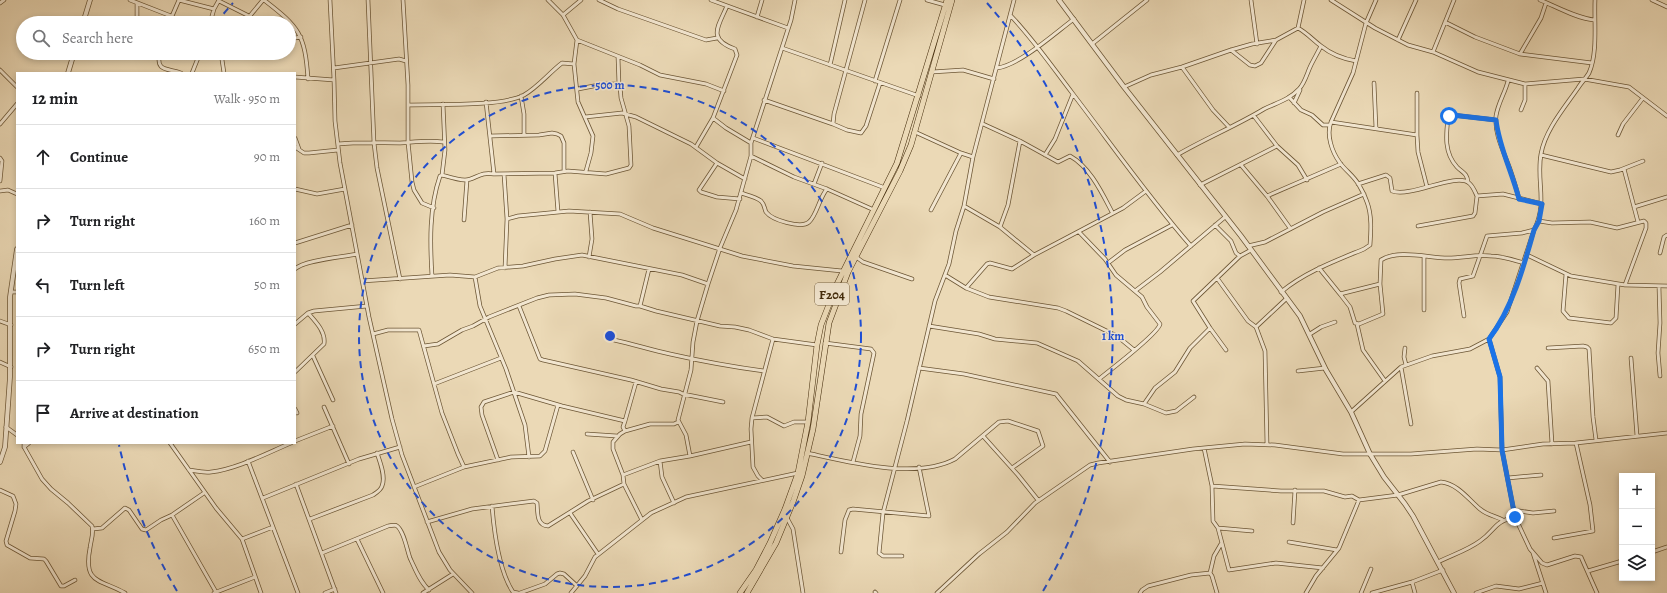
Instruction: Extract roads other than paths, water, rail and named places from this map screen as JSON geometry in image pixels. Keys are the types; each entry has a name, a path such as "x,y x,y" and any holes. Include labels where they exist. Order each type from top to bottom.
{"main road":[{"name":"F204","path":"747,593 767,559 787,518 802,476 815,418 829,323 841,286 900,171 915,132 952,0"},
{"name":"F204","path":"740,593 756,570 770,543 785,509 798,473 808,422 821,325 831,295 842,271 897,163 946,3"}],"street":[{"path":"0,3 4,0"},
{"path":"85,16 90,0"},
{"path":"130,0 171,16 179,0 214,9"},
{"path":"212,16 219,0 249,16 263,0 284,16"},
{"path":"330,0 335,121 338,150 367,306 400,447 439,552 453,574 472,593"},
{"path":"368,0 374,143 377,168 400,279"},
{"path":"403,0 408,104 408,142 414,190 422,203 434,208"},
{"path":"548,0 563,15 577,40 574,64 580,109 593,136 591,154 586,171"},
{"path":"563,15 581,0"},
{"path":"599,0 618,9 706,40 717,38"},
{"path":"711,0 788,28"},
{"path":"757,17 762,0"},
{"path":"690,456 686,435 678,422 691,370 691,358 697,321 720,248 740,199 751,156 751,143 782,48 795,0"},
{"path":"830,65 845,0"},
{"path":"833,124 834,114 865,0"},
{"path":"875,81 900,0"},
{"path":"928,0 946,3"},
{"path":"902,556 883,556 879,553 883,513 935,301 949,264 956,231 964,206 973,157 983,124 1014,0"},
{"path":"1059,0 1124,87 1250,248 1300,316 1310,334 1325,368 1351,412 1370,454 1384,477 1413,516 1454,593"},
{"path":"1092,44 1147,0"},
{"path":"1251,0 1257,44"},
{"path":"1124,87 1151,75 1182,67 1231,50 1276,40 1298,28 1304,0"},
{"path":"1332,0 1338,2 1366,23 1408,45 1433,52 1478,72 1525,84 1584,79 1629,87 1667,116"},
{"path":"1281,292 1295,281 1319,268 1370,245 1371,220 1364,194 1358,184 1341,164 1329,138 1330,123 1350,80 1366,23 1376,0"},
{"path":"1398,40 1416,0"},
{"path":"1433,52 1454,0"},
{"path":"1540,0 1576,17 1594,20"},
{"path":"1351,412 1401,366 1432,356 1470,349 1489,339 1507,312 1534,230 1539,221 1542,204 1541,155 1552,128 1588,74 1592,63 1595,52 1594,0"},
{"path":"1652,0 1667,7"},
{"path":"137,3 137,16"},
{"path":"1520,54 1541,18 1546,3"},
{"path":"717,38 718,27 727,6"},
{"path":"1011,16 1038,47 1146,191 1190,246"},
{"path":"997,68 1010,65 1038,47 1074,19"},
{"path":"1445,22 1475,37 1520,54 1592,63"},
{"path":"1298,28 1321,46 1344,58 1356,61"},
{"path":"296,31 305,51 308,79"},
{"path":"296,38 300,37"},
{"path":"696,147 714,118 737,52 735,49 722,43 717,38"},
{"path":"577,40 640,65 660,75 706,84 724,91"},
{"path":"1231,50 1250,65 1255,66 1261,63 1276,40"},
{"path":"1294,103 1321,46"},
{"path":"782,48 918,96"},
{"path":"442,175 467,180 487,173 555,173 564,171 586,171 594,174 606,174 629,168 631,165 630,142 626,113 622,103 619,85 618,57"},
{"path":"334,68 399,59 406,60"},
{"path":"68,72 72,60"},
{"path":"158,60 158,62 163,68 177,72"},
{"path":"192,72 197,60"},
{"path":"223,60 224,72"},
{"path":"408,104 443,104 508,100 521,96 562,63 574,64"},
{"path":"1182,67 1212,110 1229,127"},
{"path":"0,70 16,86"},
{"path":"932,72 963,70 994,79"},
{"path":"296,77 334,80"},
{"path":"1508,80 1505,92 1499,104 1496,120 1498,136 1512,174 1519,199"},
{"path":"764,100 847,130 862,133 866,126 880,83"},
{"path":"1374,83 1376,129"},
{"path":"578,90 604,84 619,85"},
{"path":"1521,110 1525,100 1525,84"},
{"path":"1177,155 1289,97 1302,85"},
{"path":"1417,93 1418,152 1427,187"},
{"path":"1045,155 1055,139 1073,94"},
{"path":"521,96 524,114 524,135"},
{"path":"1289,97 1301,110 1312,115 1323,125 1330,123 1417,135"},
{"path":"1618,135 1623,124 1643,98"},
{"path":"486,102 494,174"},
{"path":"432,276 430,238 437,183 442,175 445,158 443,104"},
{"path":"0,124 16,105"},
{"path":"585,117 626,113 696,147 717,163 745,179"},
{"path":"1418,226 1473,216 1475,213 1477,196 1468,182 1466,174 1458,168 1449,153 1446,137 1448,118 1452,115 1496,120"},
{"path":"1254,116 1277,146 1298,165 1307,180"},
{"path":"714,118 726,128 751,143"},
{"path":"983,124 1020,141 1059,162 1068,156 1078,161 1102,194 1112,212"},
{"path":"915,132 973,157"},
{"path":"490,136 552,133 560,136 564,143 564,171"},
{"path":"753,138 885,188"},
{"path":"338,144 427,140 444,142"},
{"path":"296,141 299,150"},
{"path":"1000,227 1008,205 1020,141"},
{"path":"1200,185 1277,146"},
{"path":"296,148 304,153 338,150"},
{"path":"931,210 961,153"},
{"path":"1541,155 1612,172 1643,161"},
{"path":"751,156 794,177 874,210"},
{"path":"0,158 2,160 0,181"},
{"path":"717,163 699,190 717,197 740,199"},
{"path":"814,184 822,163"},
{"path":"1267,196 1341,164"},
{"path":"1241,165 1267,196 1290,228"},
{"path":"1624,169 1638,222"},
{"path":"555,173 558,212"},
{"path":"504,174 506,268"},
{"path":"1358,184 1386,175 1390,178 1391,188 1395,192 1417,190 1456,180 1468,182"},
{"path":"464,220 467,180"},
{"path":"296,189 316,194 346,189"},
{"path":"741,193 760,200 765,206 767,213 796,226 804,225 810,222 826,189"},
{"path":"0,191 8,190 16,194"},
{"path":"966,288 989,263 1011,269 1112,212 1126,206 1146,191"},
{"path":"1226,350 1193,301 1250,248 1265,242 1323,212 1364,194"},
{"path":"1477,196 1503,194 1542,204"},
{"path":"1634,208 1667,197"},
{"path":"964,206 1000,227 1034,255"},
{"path":"506,219 518,216 569,211 625,215 636,222 653,228 766,261 842,271"},
{"path":"589,256 592,239 590,212"},
{"path":"1135,290 1225,217"},
{"path":"1539,221 1552,223 1590,222 1617,228 1638,222 1646,222 1646,228 1625,285"},
{"path":"296,243 352,225"},
{"path":"1108,263 1124,250 1172,225"},
{"path":"1215,225 1231,241 1236,253 1240,256"},
{"path":"1464,316 1458,283 1461,278 1473,276 1485,239 1489,234 1522,233 1534,230"},
{"path":"1079,232 1108,263 1116,275 1135,290 1143,299 1160,326 1151,337 1099,380"},
{"path":"1660,253 1664,237 1667,235"},
{"path":"296,268 301,265 315,261 357,254"},
{"path":"1357,324 1383,314 1380,284 1381,260 1383,258 1408,254 1448,258 1474,257 1480,255 1493,256 1524,263"},
{"path":"1527,255 1566,274 1625,285 1667,286"},
{"path":"0,462 5,447 11,368 11,292 16,256"},
{"path":"362,281 450,275 475,276 498,268 506,268 568,256 589,256 682,275 708,284"},
{"path":"1424,256 1424,310"},
{"path":"856,257 863,262 912,279"},
{"path":"1319,268 1350,307 1357,324 1363,350 1385,381"},
{"path":"640,306 649,269"},
{"path":"1566,274 1563,310 1569,318 1579,320 1611,323 1614,321 1616,318 1618,284"},
{"path":"945,275 966,288 989,296 1058,308 1117,336 1134,350"},
{"path":"475,276 480,306 514,392 525,425 530,457"},
{"path":"1217,278 1248,321 1256,327 1265,351 1268,445"},
{"path":"1340,294 1380,284"},
{"path":"1659,287 1660,323 1658,353 1660,376"},
{"path":"11,292 16,292"},
{"path":"424,346 438,344 462,330 537,298 565,293 606,298 697,321 749,330 772,339 817,346"},
{"path":"1256,327 1286,298"},
{"path":"296,323 308,313 318,310 367,306"},
{"path":"518,306 540,359 661,389 723,402"},
{"path":"296,371 324,344 325,339 322,330 308,313"},
{"path":"0,320 11,324"},
{"path":"1310,334 1335,322"},
{"path":"930,326 979,334 995,339 1037,343 1078,361 1118,396 1126,400 1144,404 1162,412 1170,413 1182,407 1194,397"},
{"path":"1144,404 1156,388 1175,372 1190,348 1210,328"},
{"path":"373,334 388,330 418,329 442,413 464,467"},
{"path":"762,480 753,467 752,418 772,339"},
{"path":"1489,339 1500,377 1502,450 1513,510 1532,552 1546,593"},
{"path":"614,340 732,367 764,371"},
{"path":"825,343 870,349 874,353 862,414 860,436 853,462"},
{"path":"1548,348 1584,346 1589,349 1593,417 1596,440"},
{"path":"1405,348 1404,357 1406,365"},
{"path":"313,356 333,400"},
{"path":"434,384 501,358"},
{"path":"1631,358 1637,436"},
{"path":"0,362 11,368"},
{"path":"1401,366 1411,424"},
{"path":"919,368 964,374 1056,394 1110,462"},
{"path":"1298,371 1325,368"},
{"path":"1537,368 1548,381 1552,444"},
{"path":"625,431 623,427 636,382"},
{"path":"498,460 481,407 484,402 514,392 558,405 625,421"},
{"path":"414,487 464,467 511,457 540,456 545,451 558,405"},
{"path":"324,407 349,464"},
{"path":"752,418 767,418 784,426 794,422 808,422"},
{"path":"807,453 895,469 948,463 961,455 999,422 1004,420 1038,432 1043,446 1012,468"},
{"path":"642,520 624,484 623,475 613,449 613,442 617,436 625,431 650,424 674,424 678,422"},
{"path":"296,441 333,426"},
{"path":"6,427 16,434"},
{"path":"938,592 983,550 1011,528 1038,500 1090,465 1204,448 1245,444 1268,445 1343,454 1411,454 1477,449 1502,450 1667,433"},
{"path":"587,434 617,436"},
{"path":"983,436 1038,500"},
{"path":"623,475 660,461 752,442"},
{"path":"1554,538 1593,531 1590,505 1576,443"},
{"path":"171,444 204,493 242,539 261,593"},
{"path":"189,470 210,472 248,461 289,444"},
{"path":"24,445 42,479 51,490 68,503 90,523 93,528 88,563 90,572 96,579 125,593"},
{"path":"263,498 377,453 400,447"},
{"path":"1204,448 1212,486 1213,521 1218,528 1220,544 1225,552 1229,570 1276,564 1323,568"},
{"path":"573,452 593,500"},
{"path":"310,519 380,491 383,484 381,466 377,453"},
{"path":"248,461 298,593"},
{"path":"660,461 662,476 674,502"},
{"path":"841,552 845,520 849,510 853,509 928,516 920,467"},
{"path":"571,593 598,554 651,514 674,502 692,496 798,473"},
{"path":"1508,478 1541,475"},
{"path":"1212,486 1281,491 1324,490 1344,497 1352,496 1359,500 1398,495 1441,482 1447,483 1461,492 1481,510 1503,520"},
{"path":"296,484 335,591 325,593"},
{"path":"427,522 463,511 534,501 537,503 538,520 545,526 548,526 624,484"},
{"path":"0,490 13,496 16,504 6,542 7,545 30,558 44,559 61,586 75,580"},
{"path":"1293,523 1295,490"},
{"path":"93,528 102,528 125,508 129,510 143,530 172,515 204,493"},
{"path":"1306,593 1337,550 1359,500"},
{"path":"492,506 495,540 513,593 519,593 545,584 560,573 564,574 576,585"},
{"path":"1513,510 1533,514 1554,511"},
{"path":"570,513 598,554"},
{"path":"172,515 215,592 255,576"},
{"path":"1438,562 1481,540 1499,522 1515,517"},
{"path":"787,518 793,529 802,593"},
{"path":"322,553 388,526 398,526 416,571 423,584 429,590"},
{"path":"242,539 273,527"},
{"path":"1218,528 1252,531"},
{"path":"357,539 382,593"},
{"path":"1289,542 1337,550"},
{"path":"1217,593 1210,573 1214,556 1220,544"},
{"path":"1655,551 1667,547"},
{"path":"1532,552 1542,563 1547,565 1578,555 1583,559 1597,593"},
{"path":"1588,571 1619,561"},
{"path":"1362,593 1371,569"},
{"path":"1372,593 1412,582 1443,570"},
{"path":"1140,593 1148,586 1191,575 1210,573"},
{"path":"423,593 453,574"},
{"path":"1412,582 1415,593"},
{"path":"1476,593 1496,586 1519,589 1543,583"},
{"path":"938,592 945,593"}]}
